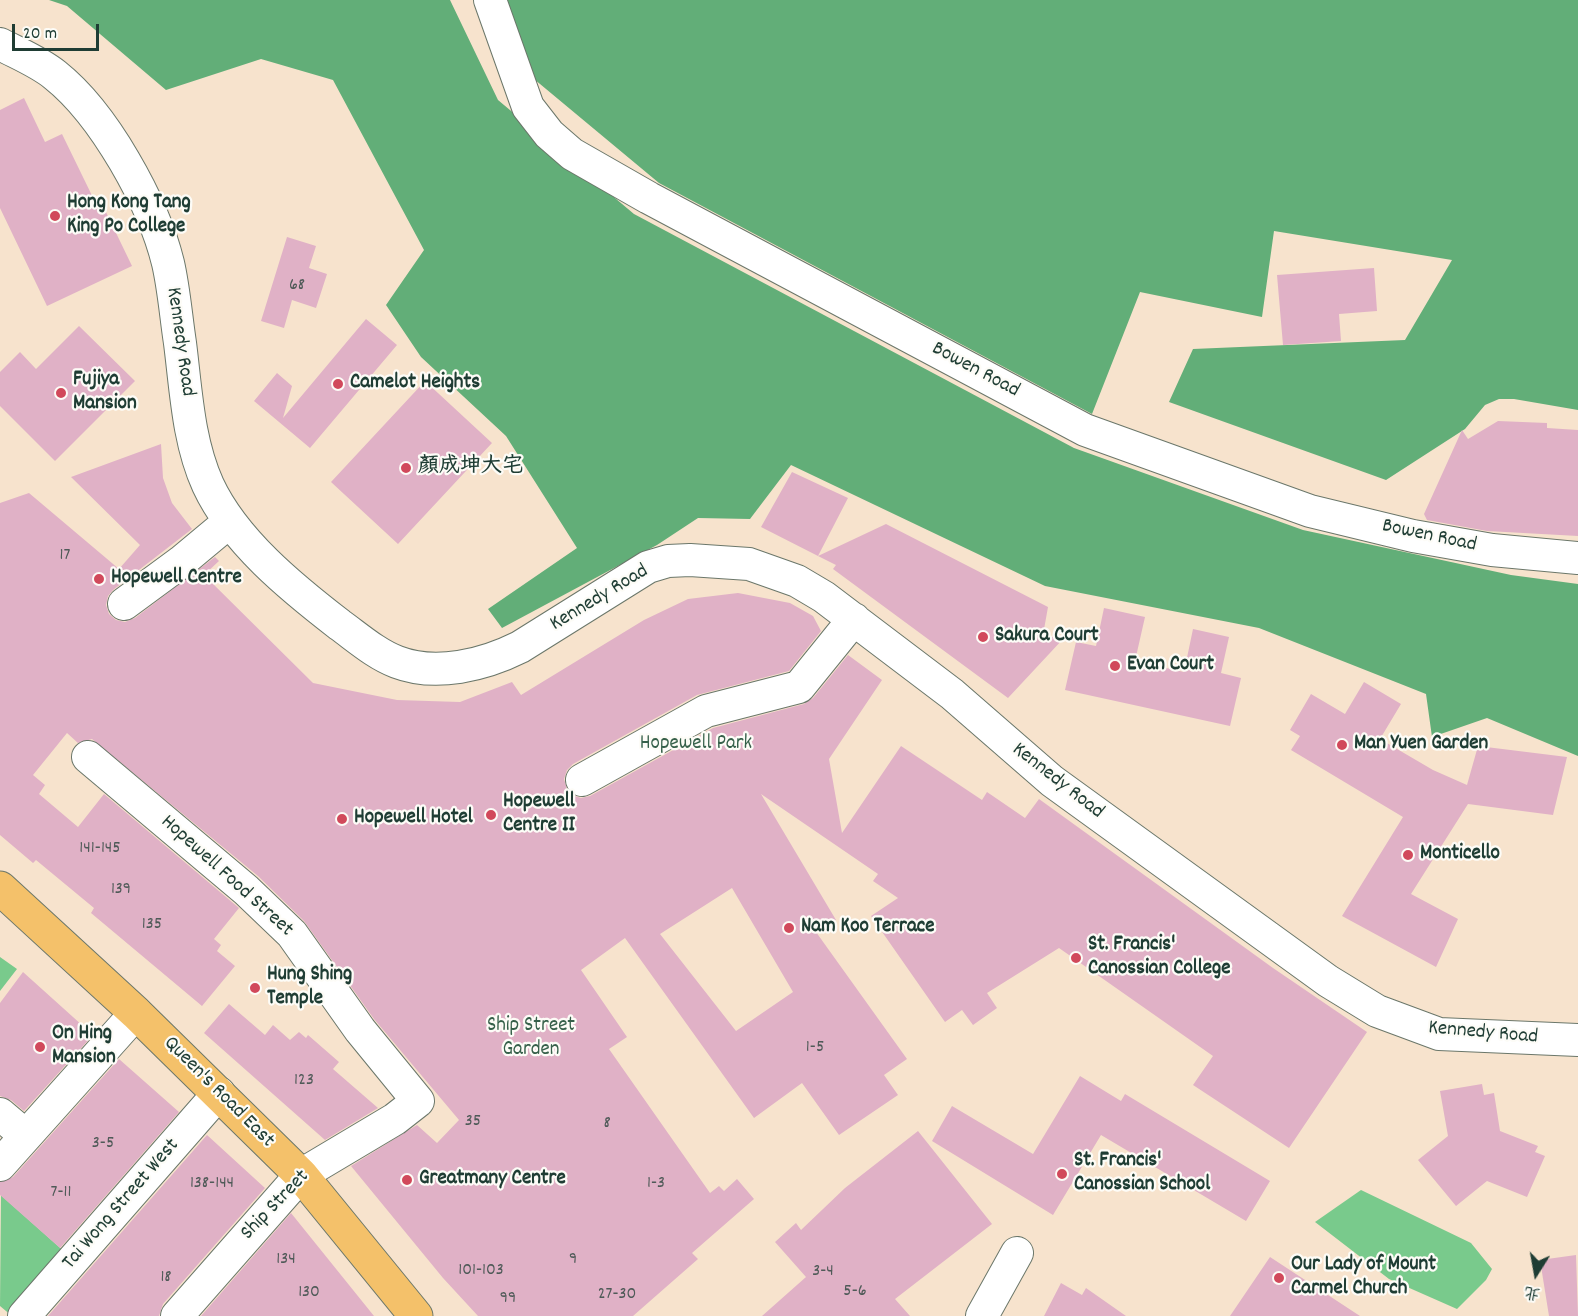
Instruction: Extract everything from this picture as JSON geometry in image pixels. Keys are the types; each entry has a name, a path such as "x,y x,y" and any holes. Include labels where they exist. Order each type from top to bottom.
{"main road":[{"name":"Queen's Road East","path":"0,888 136,1013 300,1175 416,1316"}],"street":[{"name":"Bowen Road","path":"490,0 528,107 540,125 572,153 649,198 1085,430 1310,511 1413,536 1492,550 1578,558"},
{"name":"Kennedy Road","path":"0,44 53,74 95,115 119,154 148,210 168,264 196,453 208,485 229,522 299,594 364,643 398,663 466,667 503,656 638,572 668,561 711,559 766,570 797,581 854,619 952,694 1052,781 1328,981 1377,1011 1439,1034 1578,1040"},
{"path":"124,604 181,562 229,522"},
{"path":"582,780 706,711 799,687 854,619"},
{"name":"Hopewell Food Street","path":"88,757 246,890 292,934 347,1012 418,1101 395,1119"},
{"path":"0,1165 136,1013"},
{"name":"Tai Wong Street West","path":"24,1316 219,1093"},
{"path":"0,1114 26,1136"},
{"name":"Ship Street","path":"177,1316 300,1175 395,1119"},
{"path":"982,1316 1017,1252"}],"green space":[{"path":"49,0 450,0 498,100 634,214 1074,448 1303,530 1511,575 1578,584 1578,756 1487,718 1432,737 1426,694 1259,628 1045,586 791,465 750,519 698,518 657,545 502,628 488,609 577,548 506,436 421,357 386,305 424,250 333,80 261,59 166,90 67,6"},
{"path":"496,0 1578,0 1578,410 1514,399 1499,399 1485,405 1465,429 1386,480 1169,402 1193,349 1405,340 1452,260 1274,231 1262,317 1140,292 1092,414 659,183 534,79"},
{"path":"0,957 17,969 0,991"},
{"path":"1361,1190 1471,1243 1492,1269 1486,1280 1457,1309 1389,1279 1315,1222"},
{"path":"1,1195 67,1254 12,1316 0,1306"}],"building":[{"name":"Hong Kong Tang King Po College","path":"24,98 45,142 62,134 100,212 105,210 132,266 47,306 0,208 0,110"},
{"path":"287,237 316,246 309,268 327,274 316,308 292,300 284,328 261,321"},
{"path":"1374,268 1377,311 1339,314 1341,341 1283,345 1277,275"},
{"name":"Camelot Heights","path":"366,319 397,345 310,448 254,401 277,373 292,386 283,418"},
{"name":"Fujiya Mansion","path":"79,326 135,381 55,461 0,406 0,372 20,352 36,369"},
{"name":"顏成坤大宅","path":"425,381 492,443 398,544 331,482"},
{"path":"1498,421 1547,423 1547,428 1578,430 1578,536 1487,531 1427,520 1424,514 1462,430 1468,439"},
{"path":"161,444 163,478 172,503 192,529 113,590 108,596 106,605 109,614 116,620 125,622 135,618 215,557 219,561 204,575 313,683 397,700 460,702 512,682 521,695 644,620 688,599 738,593 790,603 813,616 821,631 789,671 697,695 573,764 567,770 564,779 572,795 581,798 590,796 713,728 804,704 813,698 848,655 882,680 829,759 842,833 901,746 982,800 987,792 1025,818 1039,799 1273,968 1367,1032 1289,1148 1193,1085 1213,1056 1059,948 987,993 997,1008 973,1025 962,1010 945,1022 871,916 898,898 873,881 878,874 761,794 836,920 816,932 907,1059 884,1075 898,1095 839,1135 802,1083 754,1118 625,938 581,970 627,1037 609,1049 710,1193 719,1186 724,1191 737,1179 754,1199 692,1253 698,1259 633,1316 478,1316 443,1278 351,1166 417,1125 437,1143 459,1120 374,1019 304,921 258,876 92,739 78,743 67,733 33,775 45,785 39,794 78,827 104,794 239,908 214,939 221,945 217,951 235,966 202,1006 91,913 94,908 36,860 33,863 0,835 0,503 29,493 119,569 140,545 71,477","holes":["732,888 793,992 736,1031 660,934"]},
{"path":"792,472 848,498 818,556 761,527"},
{"name":"Sakura Court","path":"886,524 1048,607 1043,635 1063,639 1008,698 833,569 836,565 818,556"},
{"name":"Evan Court","path":"1104,608 1145,617 1135,661 1184,672 1193,629 1229,637 1221,673 1241,678 1230,726 1065,690 1076,642 1096,646"},
{"name":"Monticello","path":"1364,682 1401,704 1380,739 1433,770 1467,785 1478,746 1567,757 1553,815 1468,804 1411,894 1458,919 1436,967 1342,916 1403,817 1291,750 1300,736 1290,730 1311,694 1345,714"},
{"name":"On Hing Mansion","path":"23,972 93,1035 24,1111 11,1100 0,1096 0,1003"},
{"path":"229,1004 265,1035 273,1025 290,1040 299,1032 306,1038 308,1035 339,1062 333,1069 378,1108 325,1140 204,1033"},
{"path":"119,1059 179,1112 60,1248 0,1195 0,1182 13,1177"},
{"path":"1080,1076 1121,1101 1125,1094 1270,1181 1246,1221 1101,1135 1053,1215 932,1141 952,1106 1033,1154"},
{"path":"1482,1084 1484,1095 1494,1093 1500,1131 1538,1146 1535,1152 1545,1156 1527,1197 1487,1181 1456,1206 1418,1160 1448,1136 1440,1091"},
{"path":"918,1131 992,1224 895,1299 910,1316 762,1316 806,1277 775,1242 796,1223 801,1230 845,1188"},
{"path":"207,1135 265,1188 163,1304 159,1316 48,1316"},
{"path":"291,1213 374,1316 201,1316"},
{"path":"1576,1255 1578,1316 1549,1316 1540,1260"},
{"name":"Our Lady of Mount Carmel Church","path":"1270,1257 1360,1316 1230,1316"},
{"path":"1061,1283 1082,1295 1086,1288 1126,1316 1044,1316"}],"place":[{"name":"Hong Kong Tang King Po College","path":"55,216"},
{"name":"Camelot Heights","path":"338,384"},
{"name":"Fujiya Mansion","path":"61,393"},
{"name":"顏成坤大宅","path":"406,468"},
{"name":"Hopewell Centre","path":"99,579"},
{"name":"Sakura Court","path":"983,637"},
{"name":"Evan Court","path":"1115,666"},
{"name":"Man Yuen Garden","path":"1342,745"},
{"name":"Hopewell Centre II","path":"491,815"},
{"name":"Hopewell Hotel","path":"342,819"},
{"name":"Monticello","path":"1408,855"},
{"name":"Nam Koo Terrace","path":"789,928"},
{"name":"St. Francis' Canossian College","path":"1076,958"},
{"name":"Hung Shing Temple","path":"255,988"},
{"name":"On Hing Mansion","path":"40,1047"},
{"name":"St. Francis' Canossian School","path":"1062,1174"},
{"name":"Greatmany Centre","path":"407,1180"},
{"name":"Our Lady of Mount Carmel Church","path":"1279,1278"}],"park label":[{"name":"Hopewell Park","path":"696,745"},
{"name":"Ship Street Garden","path":"531,1039"}]}
